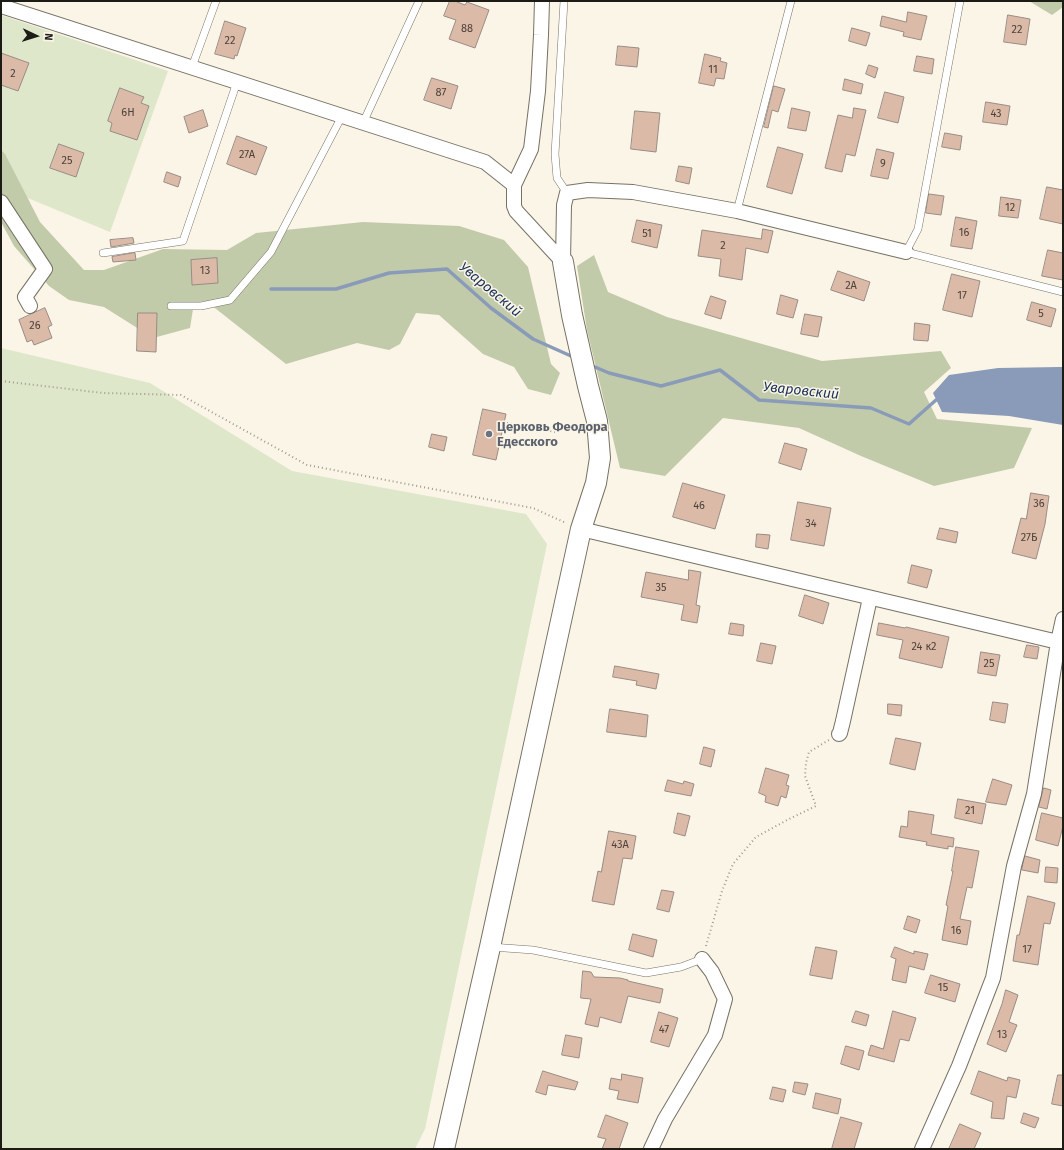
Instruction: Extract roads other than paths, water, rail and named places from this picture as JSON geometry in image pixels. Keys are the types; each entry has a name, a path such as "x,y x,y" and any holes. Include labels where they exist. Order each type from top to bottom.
{"street":[{"path":"542,1 538,91 531,149 514,185 514,206 516,212 563,262"},
{"path":"1,6 485,162 514,185"},
{"path":"444,1149 490,947 581,529 596,483 600,458 597,421 574,322 563,262 564,205 568,193 588,190 633,192 737,211 906,252"},
{"path":"1,202 45,269 25,297 30,306"},
{"path":"581,529 1058,642"},
{"path":"839,734 870,598"},
{"path":"922,1149 958,1066 993,978 1014,866 1034,794 1063,619"},
{"path":"651,1149 665,1118 715,1036 726,999 712,972 702,959"}],"lane":[{"path":"192,67 216,1"},
{"path":"363,123 419,1"},
{"path":"564,1 555,154 557,178 568,193"},
{"path":"737,211 791,1"},
{"path":"960,1 918,229 906,252 1063,292"},
{"path":"103,253 183,241 237,82"},
{"path":"171,306 201,306 230,300 272,252 342,116"},
{"path":"490,947 533,950 646,973 681,967 702,959"}],"water":[{"path":"1063,367 1063,425 1009,416 942,412 933,393 949,375 998,368"}],"waterway":[{"name":"Уваровский","path":"271,289 336,289 389,273 447,269 491,308 533,339 571,356"},
{"name":"Уваровский","path":"595,367 609,373 661,386 720,370 759,400 871,408 909,424 936,400"}],"place":[{"name":"Церковь Феодора Едесского","path":"489,434"}]}
